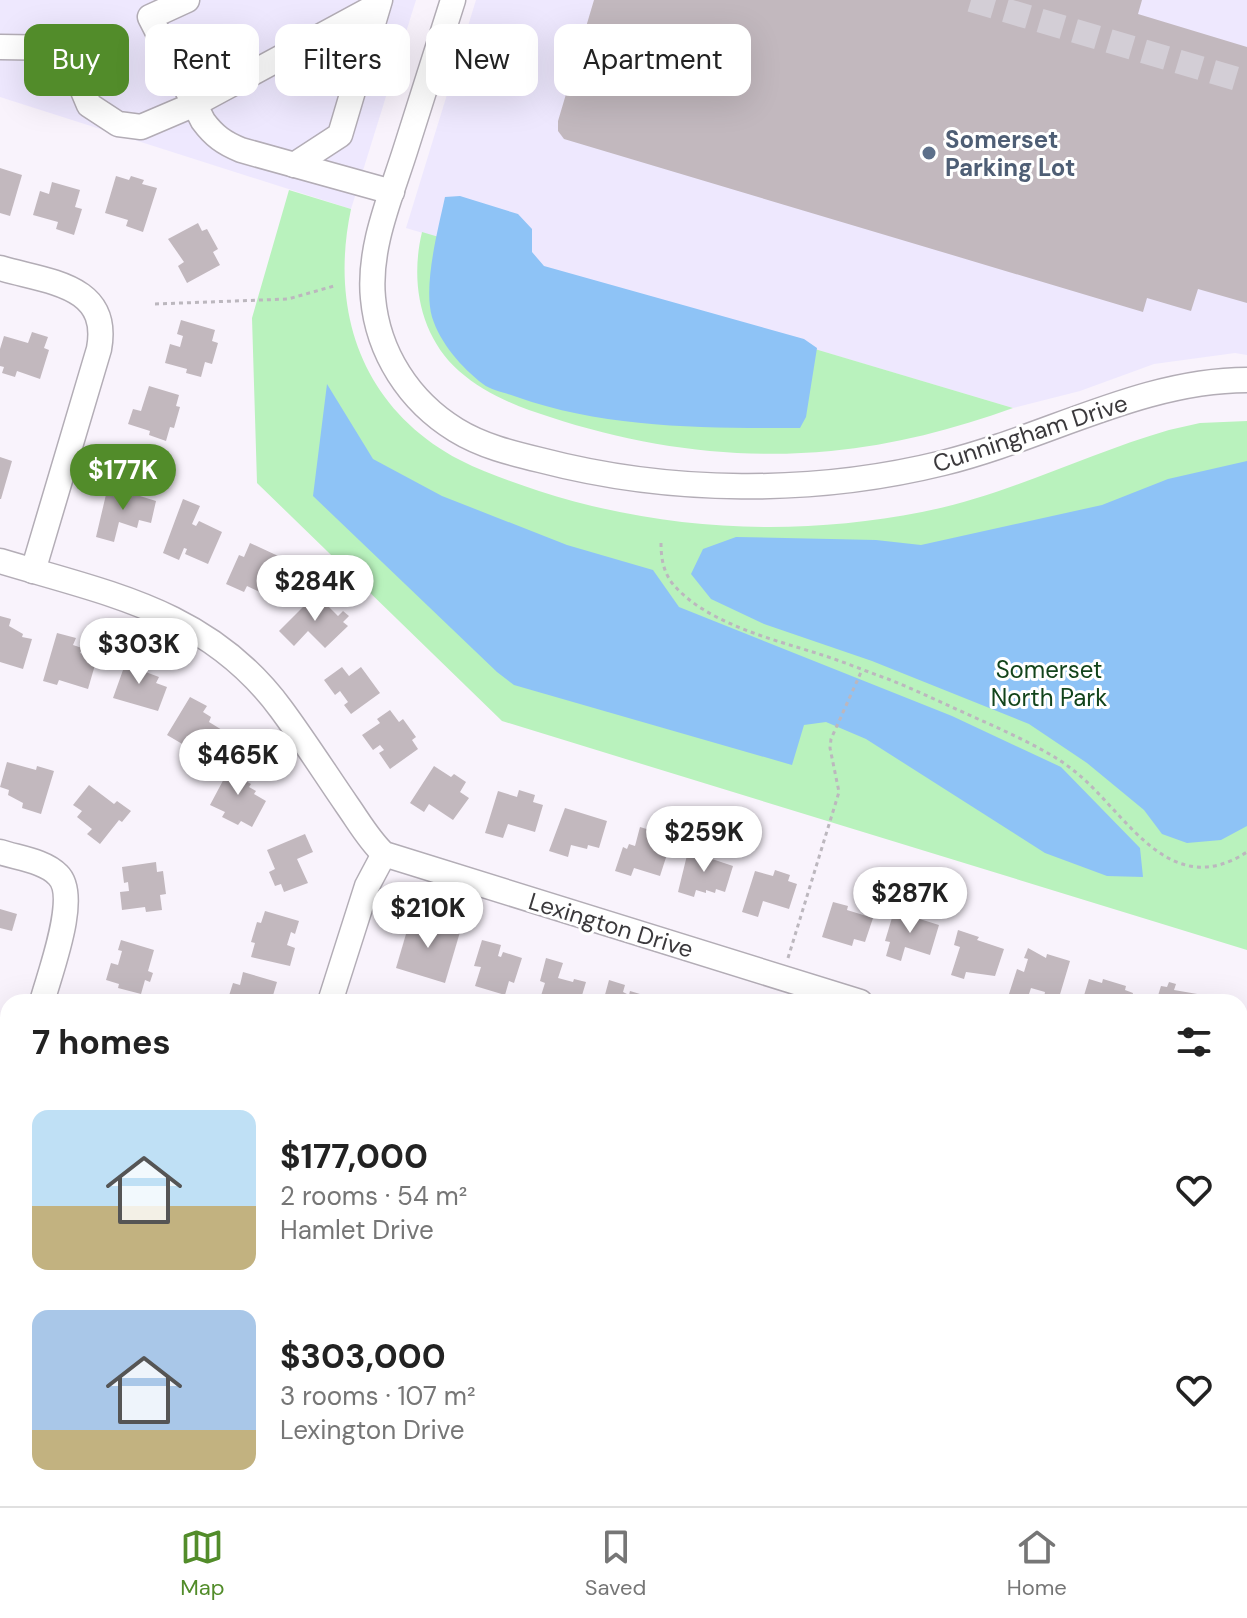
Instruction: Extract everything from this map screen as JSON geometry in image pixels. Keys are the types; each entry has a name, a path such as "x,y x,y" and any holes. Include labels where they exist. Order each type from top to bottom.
{"street":[{"path":"187,0 146,9 213,134 224,144 392,192"},
{"name":"Cunningham Drive","path":"453,0 392,192 375,258 373,296 382,340 401,378 427,408 479,443 570,468 645,480 755,486 885,474 943,463 1004,446 1164,389 1247,380"},
{"path":"294,165 340,135 379,2"},
{"path":"0,47 65,48 89,105 118,124 141,127 195,104 379,2"},
{"path":"0,268 78,292 96,308 101,321 99,349 33,571"},
{"path":"0,561 145,605 181,622 219,646 256,680 280,708 366,833 384,854 367,886 333,994"},
{"path":"0,852 37,863 58,875 65,886 66,911 44,994"},
{"name":"Lexington Drive","path":"384,854 834,994"}],"path":[{"path":"155,304 288,299 334,286"},
{"path":"661,543 664,567 673,584 708,610 734,625 896,682 1051,754 1094,788 1143,841 1167,858 1191,865 1215,866 1247,852"},
{"path":"788,958 839,792 831,739 862,670"}],"shaded area":[{"path":"0,0 416,0 409,24 275,24 275,96 386,96 351,209 0,97"},
{"path":"476,0 1247,0 1247,355 1235,353 1154,364 1080,391 1013,408 406,228 447,96 538,96 538,24 469,24"}],"green space":[{"name":"Somerset North Park","path":"289,190 351,209 345,248 345,285 350,321 361,354 377,386 399,414 427,439 470,465 539,491 586,504 633,515 729,526 778,527 874,520 954,505 1169,430 1200,423 1247,421 1247,950 502,721 257,483 252,318"},
{"path":"422,232 1013,408 901,440 795,453 689,449 584,427 502,399 469,379 446,357 435,342 421,307 417,270"}],"water":[{"path":"460,196 518,214 532,229 532,252 544,266 804,339 817,348 806,417 800,428 693,427 621,421 551,408 483,384 446,345 432,317 430,304 432,257 445,197"},
{"path":"327,384 373,459 442,496 567,545 653,570 679,607 952,716 1061,767 1140,848 1143,877 1107,876 1045,853 866,739 826,722 804,725 792,765 514,685 313,496"},
{"path":"1247,461 1247,826 1221,840 1187,843 1162,834 1144,810 1087,763 1029,724 872,661 764,624 711,599 691,574 703,549 736,537 876,540 921,545 1102,505 1168,479"}],"building":[{"name":"Somerset Parking Lot","path":"594,0 1142,0 1138,14 1247,47 1247,303 1198,289 1191,311 1147,298 1143,312 564,139 558,131 558,121 565,96 751,96 751,24 587,24"},
{"path":"0,168 22,175 10,216 0,213"},
{"path":"116,176 129,180 131,176 144,180 142,184 157,188 143,232 126,226 128,220 105,213"},
{"path":"52,182 80,190 75,207 82,209 74,235 56,229 58,222 33,215 40,191 49,194"},
{"path":"198,223 202,231 207,229 218,249 213,252 220,265 187,283 178,266 184,262 168,239"},
{"path":"181,320 215,330 212,341 218,343 212,364 205,362 201,377 165,363 170,344 180,347 183,336 177,334"},
{"path":"32,332 48,337 44,348 49,350 40,379 17,371 15,377 2,373 4,367 0,366 0,349 4,336 28,343"},
{"path":"149,386 179,395 176,406 180,407 174,428 170,427 166,441 149,435 150,431 128,424 133,409 141,411"},
{"path":"0,457 12,461 1,499 0,499"},
{"path":"108,486 156,501 151,523 139,520 137,528 119,522 114,542 96,537"},
{"path":"183,499 200,506 192,524 196,526 199,521 222,532 208,564 185,554 187,549 184,548 179,560 163,553"},
{"path":"250,543 289,561 272,598 247,586 244,592 226,584 239,555 244,557"},
{"path":"316,594 319,598 324,594 327,598 324,602 338,616 343,611 349,616 343,622 348,626 325,648 308,631 294,646 279,631"},
{"path":"0,616 11,619 9,626 23,634 22,637 32,639 23,669 0,662"},
{"path":"57,633 76,638 73,645 82,648 80,653 97,658 88,689 59,680 57,685 43,681"},
{"path":"128,656 146,663 143,671 159,677 156,683 167,687 158,711 113,698"},
{"path":"342,667 349,676 361,667 380,693 351,714 344,705 348,702 340,691 335,695 324,680"},
{"path":"190,697 207,706 203,712 211,717 209,722 227,733 212,758 186,742 184,745 167,735"},
{"path":"390,710 399,722 403,719 416,737 412,740 418,749 390,769 379,753 384,750 380,745 373,750 362,735 380,723 377,719"},
{"path":"234,760 250,769 244,780 256,791 254,794 266,801 252,827 241,821 238,825 222,817 225,812 210,805"},
{"path":"7,762 36,770 37,766 54,771 41,814 22,808 23,803 8,795 9,790 0,787"},
{"path":"434,766 466,782 460,792 469,798 453,820 429,804 424,812 410,803"},
{"path":"89,785 114,804 117,801 131,811 122,822 119,820 100,844 87,834 92,829 77,817 82,811 73,805"},
{"path":"519,790 535,795 533,802 543,805 535,832 508,824 503,838 485,833 498,791 517,797"},
{"path":"565,808 607,821 599,848 571,845 568,857 549,851"},
{"path":"640,827 653,831 651,836 671,842 660,876 634,868 631,876 615,871 623,847 627,849 629,844 635,846"},
{"path":"305,834 313,852 297,859 308,883 284,892 281,884 275,886 269,872 275,869 267,850"},
{"path":"689,847 707,853 706,857 733,866 725,892 696,890 694,897 678,892"},
{"path":"156,862 157,872 163,871 166,894 160,895 162,910 146,912 145,907 122,910 120,892 129,891 128,882 124,883 122,867"},
{"path":"775,870 790,875 788,881 797,884 789,909 763,901 758,917 742,912 755,871 773,876"},
{"path":"833,902 873,918 865,942 854,939 852,946 822,937"},
{"path":"0,909 17,914 12,931 0,928"},
{"path":"265,911 299,921 287,945 295,948 290,966 251,957 255,943 251,942 257,922 261,923"},
{"path":"894,911 939,925 930,955 905,947 901,961 886,956 890,942 885,941"},
{"path":"411,917 460,932 445,983 396,968"},
{"path":"958,930 1004,949 995,976 966,972 964,979 951,975 960,947 954,945"},
{"path":"121,940 154,950 148,971 153,973 150,982 145,980 141,994 118,988 119,984 106,980 111,963 118,965"},
{"path":"482,940 501,945 498,956 501,957 503,952 522,958 514,983 509,981 505,994 475,986 481,967 474,966"},
{"path":"1028,948 1046,958 1047,954 1070,961 1060,994 1045,994 1031,988 1029,994 1009,994 1017,969 1024,972 1028,959 1024,958"},
{"path":"546,958 563,963 558,978 586,982 582,994 542,994 545,983 540,981"},
{"path":"243,972 277,982 273,994 230,994 233,983 240,985"},
{"path":"1089,979 1102,983 1103,979 1126,986 1125,990 1133,993 1133,994 1084,994"},
{"path":"609,980 625,985 623,992 627,994 605,994"},
{"path":"1169,982 1176,984 1174,990 1197,994 1158,994 1161,986 1167,987"}],"tunnel":[{"path":"971,0 1247,82"}],"place":[{"name":"Somerset Parking Lot","path":"929,153"}]}
